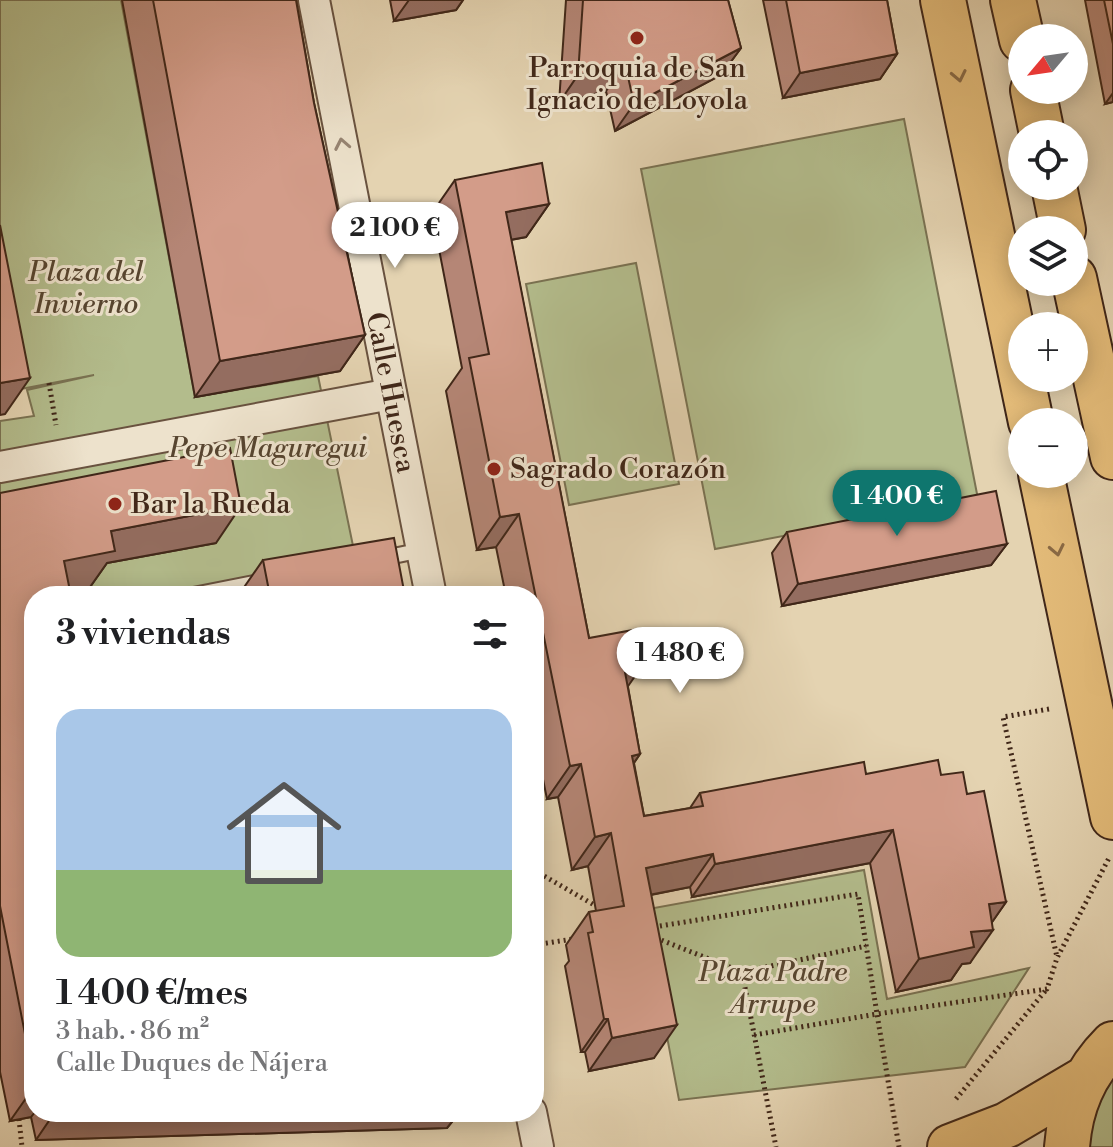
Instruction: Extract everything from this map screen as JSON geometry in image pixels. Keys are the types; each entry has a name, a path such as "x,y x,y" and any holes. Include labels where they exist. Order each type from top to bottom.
{"main road":[{"path":"943,0 1028,408"},
{"path":"1013,0 1018,24"},
{"path":"1078,296 1113,457"},
{"path":"1044,488 1113,817"},
{"path":"1067,1147 1071,1116 1085,1079 1113,1044"},
{"path":"948,1129 1007,1125 1085,1079"}],"street":[{"name":"Calle Huesca","path":"314,0 429,586"},
{"path":"0,467 391,394"},
{"path":"533,1122 538,1147"}],"lane":[{"path":"358,563 422,550"},
{"path":"240,586 281,578"}],"path":[{"path":"1003,717 1057,958"},
{"path":"948,1129 1047,989 1057,958 1113,849"},
{"path":"544,876 610,915"},
{"path":"650,927 858,894 899,1147"},
{"path":"649,935 742,972 866,946"},
{"path":"544,944 577,939"},
{"path":"742,972 776,1147"},
{"path":"754,1035 1047,989"},
{"path":"19,1119 22,1147"}],"green space":[{"path":"0,0 121,0 195,397 318,376 359,575 296,586 89,586 0,520 0,421 34,416 27,390 94,375 0,393"},
{"path":"904,119 978,499 715,549 641,169"},
{"path":"636,263 679,484 569,505 526,284"},
{"name":"Plaza Padre Arrupe","path":"864,870 887,999 1029,968 965,1067 679,1100 643,910"},
{"path":"1113,1075 1113,1147 1089,1147 1094,1113"}],"building":[{"path":"153,0 296,0 314,103 365,335 220,361"},
{"name":"Parroquia de San Ignacio de Loyola","path":"583,0 728,0 741,48 634,104 625,63 578,75"},
{"path":"786,0 887,0 897,54 800,73"},
{"path":"1104,0 1113,0 1113,44"},
{"path":"542,163 549,204 506,212 589,638 633,630 640,669 625,672 640,754 632,756 644,816 703,806 700,793 864,762 866,774 938,760 941,775 963,772 967,794 984,791 1006,902 989,904 993,930 971,932 974,947 919,959 893,830 715,864 713,854 646,868 677,1025 612,1038 608,1019 604,1019 588,933 593,932 589,912 624,906 611,833 595,837 581,764 570,766 544,638 544,586 534,586 519,514 500,517 469,358 489,354 455,180"},
{"path":"0,225 30,378 0,383"},
{"path":"230,448 241,506 111,531 115,551 64,561 69,586 24,586 24,1029 0,906 0,493"},
{"path":"996,491 1007,544 798,584 787,532"},
{"path":"394,538 403,586 268,586 263,560"}],"place":[{"name":"Parroquia de San Ignacio de Loyola","path":"637,38"},
{"name":"Sagrado Corazón","path":"494,469"},
{"name":"Bar la Rueda","path":"115,504"}],"park label":[{"name":"Plaza del Invierno","path":"86,288"},
{"name":"Pepe Maguregui","path":"268,448"}]}
